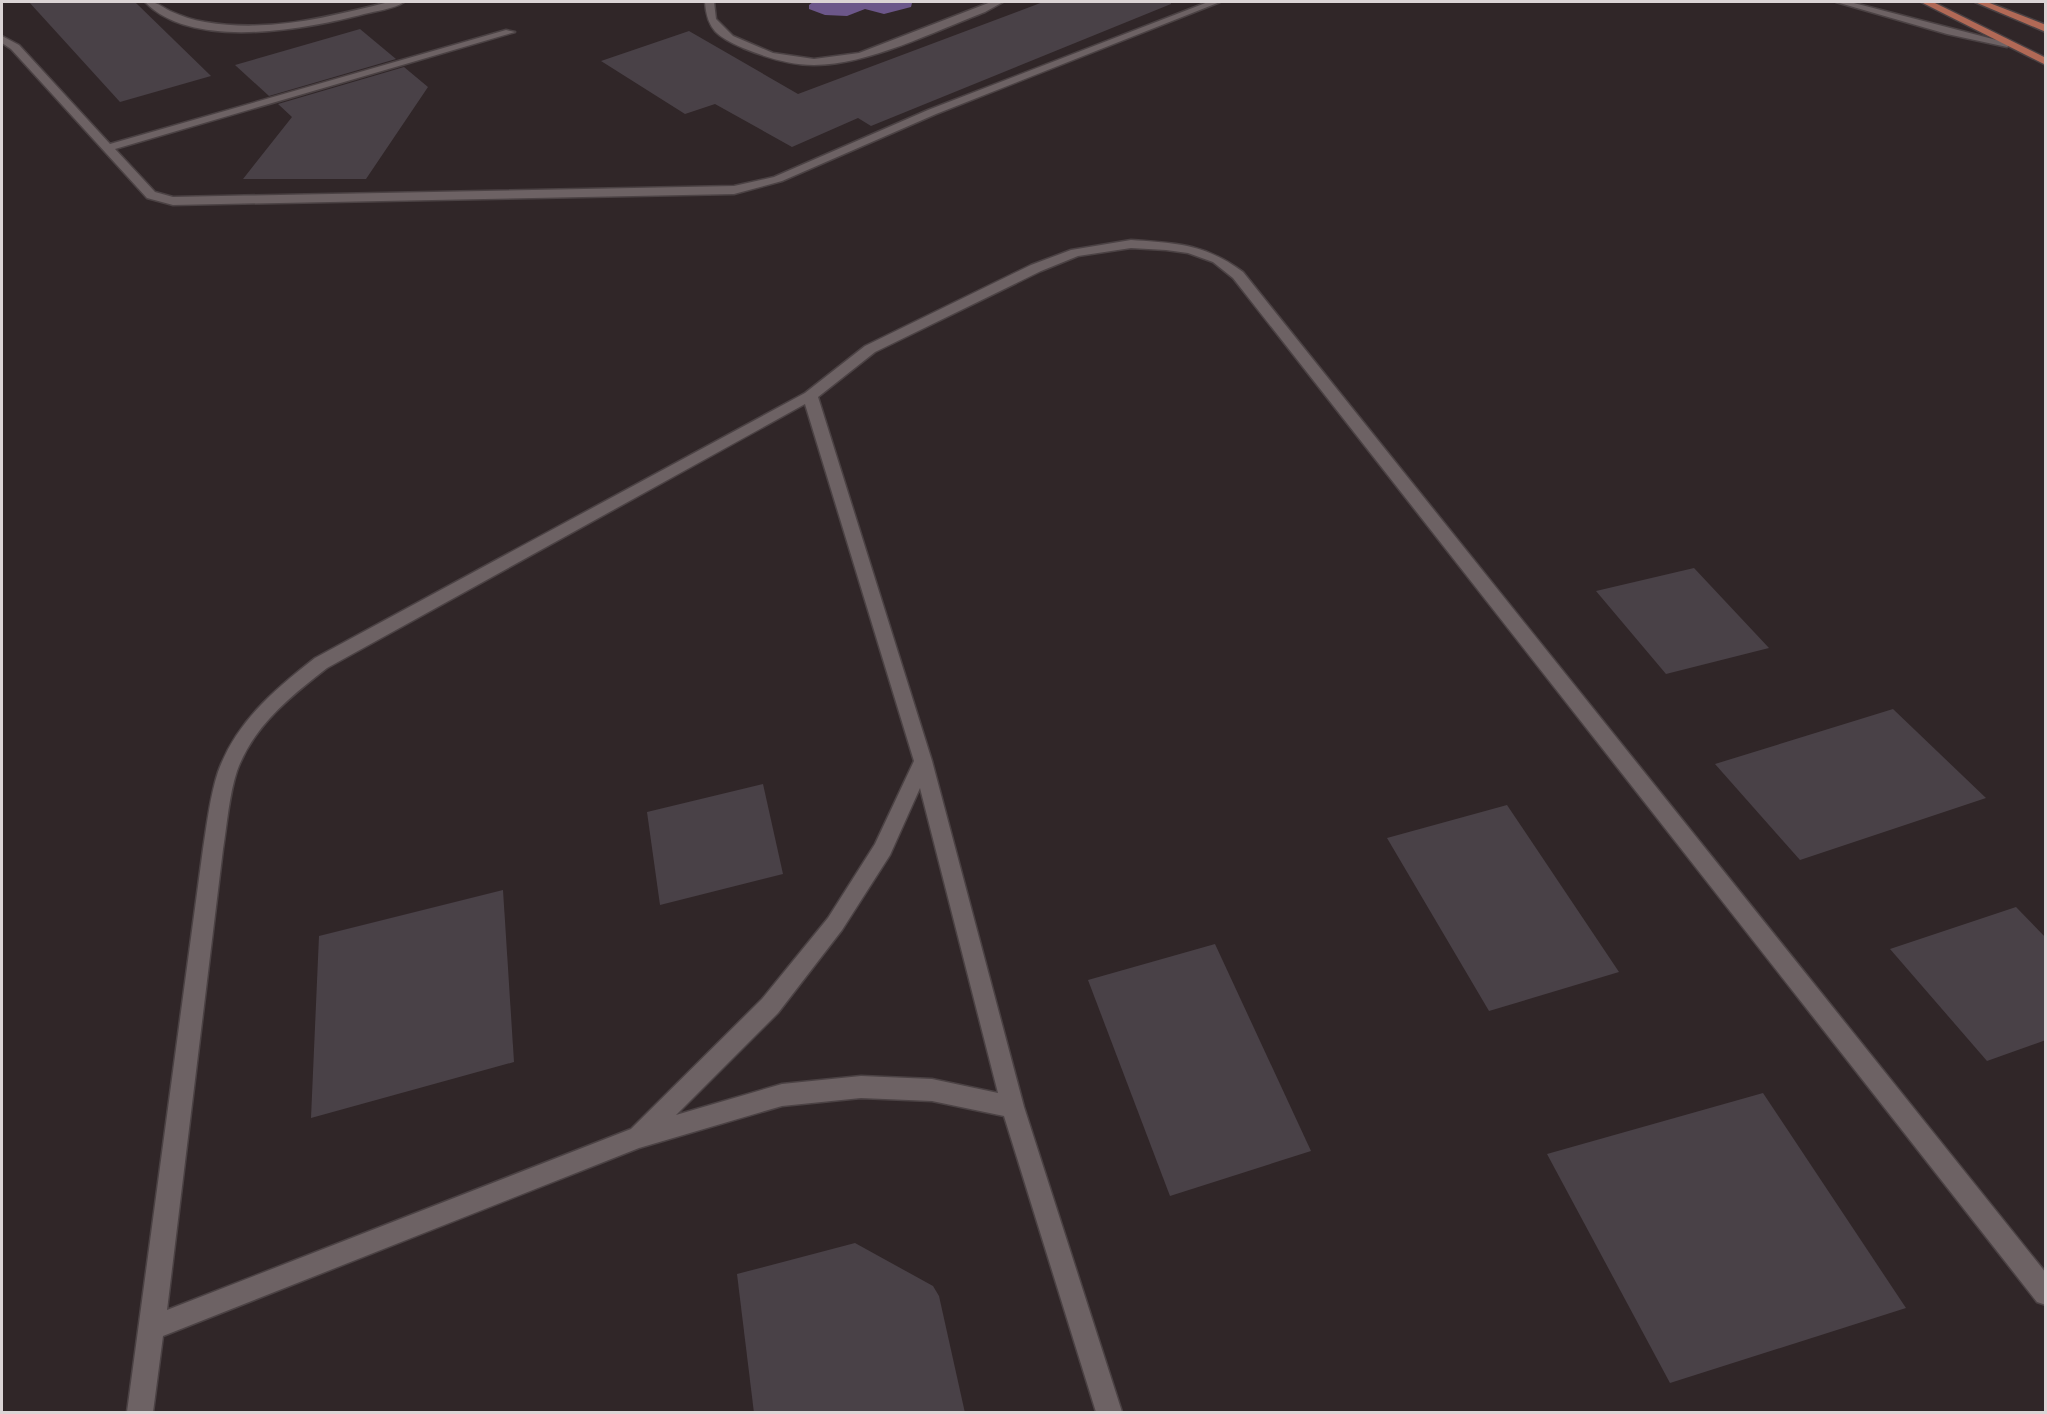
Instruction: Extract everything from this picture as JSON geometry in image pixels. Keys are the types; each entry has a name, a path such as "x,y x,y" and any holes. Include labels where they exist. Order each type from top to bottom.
{"main road":[{"path":"1926,2 2046,62"},
{"path":"1980,2 2046,29"}],"street":[{"path":"150,2 161,12 179,20 240,28 313,23 399,2"},
{"path":"710,2 711,19 717,28 729,38 771,56 814,62 861,56 998,2"},
{"path":"2,39 15,47 151,195 173,201 288,201 734,190 778,179 932,112 1215,2"},
{"path":"1841,2 1951,32 2007,44"},
{"path":"107,148 510,32"},
{"path":"140,1413 216,828 228,771 243,741 260,715 285,690 321,663 810,396 870,349 1036,268 1075,253 1131,244 1182,249 1217,259 1238,275 2046,1293"},
{"path":"810,396 923,761 1013,1107 1109,1413"},
{"path":"639,1137 770,1006 835,924 883,849 923,761"},
{"path":"152,1328 639,1137 783,1095 861,1088 932,1090 1013,1107"}],"shaded area":[{"path":"813,2 912,3 911,7 884,14 865,9 847,16 825,15 809,9 809,5"}],"building":[{"path":"29,2 135,2 211,76 120,102"},
{"path":"1043,2 1171,2 1171,4 871,126 858,118 792,147 715,104 685,114 601,61 689,31 798,94"},
{"path":"360,29 396,59 269,96 235,65"},
{"path":"404,67 428,87 366,179 243,179 292,117 278,104"},
{"path":"1694,568 1769,648 1666,674 1596,591"},
{"path":"1893,709 1986,798 1800,860 1715,764"},
{"path":"763,784 783,874 660,905 647,812"},
{"path":"1507,805 1619,972 1489,1011 1387,838"},
{"path":"503,890 514,1062 311,1118 319,936"},
{"path":"2016,907 2046,938 2046,1040 1987,1061 1890,949"},
{"path":"1215,944 1311,1151 1170,1196 1088,980"},
{"path":"1763,1093 1906,1308 1670,1383 1547,1154"},
{"path":"855,1243 933,1286 939,1296 965,1413 754,1413 737,1274"}]}
